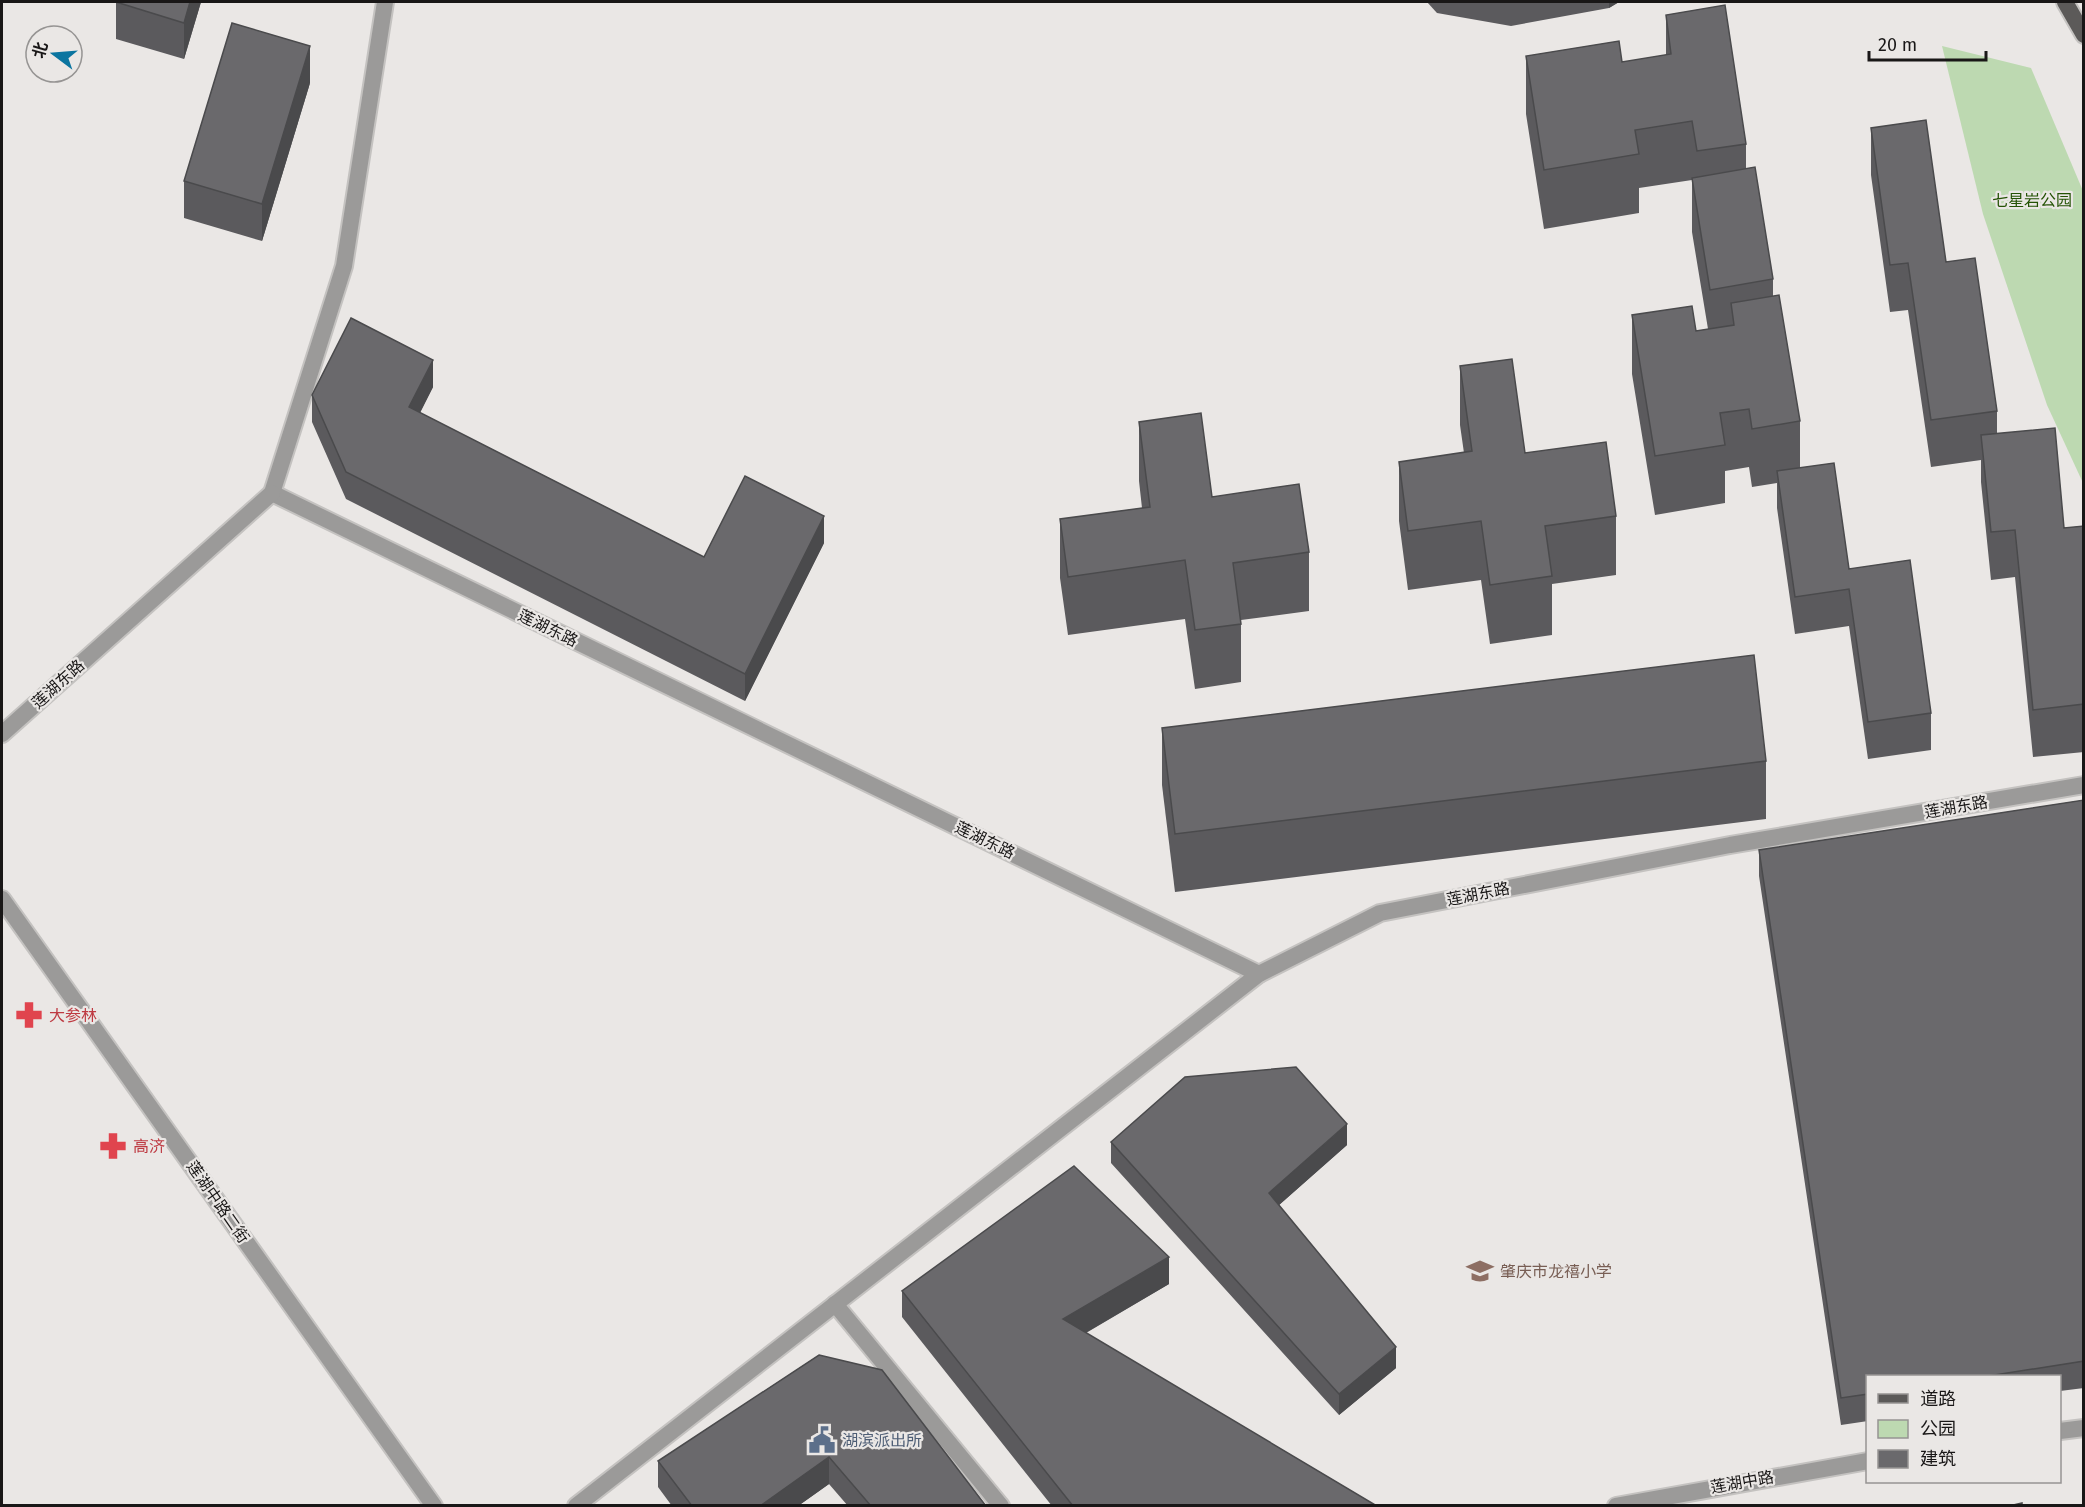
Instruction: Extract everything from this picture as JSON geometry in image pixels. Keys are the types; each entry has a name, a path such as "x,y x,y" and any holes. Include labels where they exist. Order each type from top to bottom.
{"main road":[{"path":"2066,2 2084,35"}],"street":[{"path":"272,493 344,266 385,2"},
{"name":"莲湖东路","path":"2,734 272,493 1259,974 1380,913 1730,845 2084,785"},
{"name":"莲湖中路二街","path":"2,898 434,1506"},
{"path":"576,1506 1259,974"},
{"path":"835,1304 1001,1506"},
{"path":"2061,1431 2084,1428"},
{"name":"莲湖中路","path":"1616,1506 1866,1461"}],"green space":[{"name":"七星岩公园","path":"1942,46 2031,68 2083,191 2083,483 2047,405 1983,214"}],"building":[{"path":"116,2 190,2 184,23"},
{"path":"1725,5 1746,144 1697,151 1692,121 1635,130 1639,154 1544,170 1526,56 1619,41 1622,62 1671,54 1666,15"},
{"path":"232,23 310,46 262,204 184,181"},
{"path":"1926,120 1946,262 1975,258 1997,411 1931,420 1908,263 1890,265 1871,128"},
{"path":"1755,167 1773,279 1710,290 1692,178"},
{"path":"1779,295 1800,421 1752,429 1749,409 1720,413 1725,445 1655,456 1632,315 1692,306 1696,331 1734,325 1731,303"},
{"path":"351,318 433,360 409,407 704,557 745,476 824,516 745,674 346,472 312,395"},
{"path":"1512,359 1525,453 1606,442 1616,516 1545,526 1552,576 1490,585 1481,521 1408,531 1399,462 1472,451 1460,366"},
{"path":"1201,413 1212,497 1299,484 1309,552 1233,563 1241,624 1195,630 1185,560 1068,577 1060,519 1150,507 1139,422"},
{"path":"2055,428 2064,528 2084,526 2084,704 2033,710 2015,530 1991,532 1981,435"},
{"path":"1834,463 1849,569 1910,560 1931,713 1868,722 1849,589 1795,597 1777,471"},
{"path":"1754,655 1766,761 1175,834 1162,728"},
{"path":"2084,800 2084,1361 1995,1375 1866,1375 1866,1394 1841,1398 1759,850"},
{"path":"1296,1067 1347,1124 1269,1193 1396,1347 1339,1394 1111,1142 1185,1077"},
{"path":"1074,1166 1169,1257 1063,1319 1377,1506 1073,1506 902,1291"},
{"name":"湖滨派出所","path":"819,1355 882,1370 986,1506 871,1506 829,1457 760,1506 692,1506 658,1461"}],"place":[{"name":"大参林","path":"29,1015"},
{"name":"高济","path":"113,1146"},
{"name":"肇庆市龙禧小学","path":"1480,1271"},
{"name":"湖滨派出所","path":"822,1440"}]}
